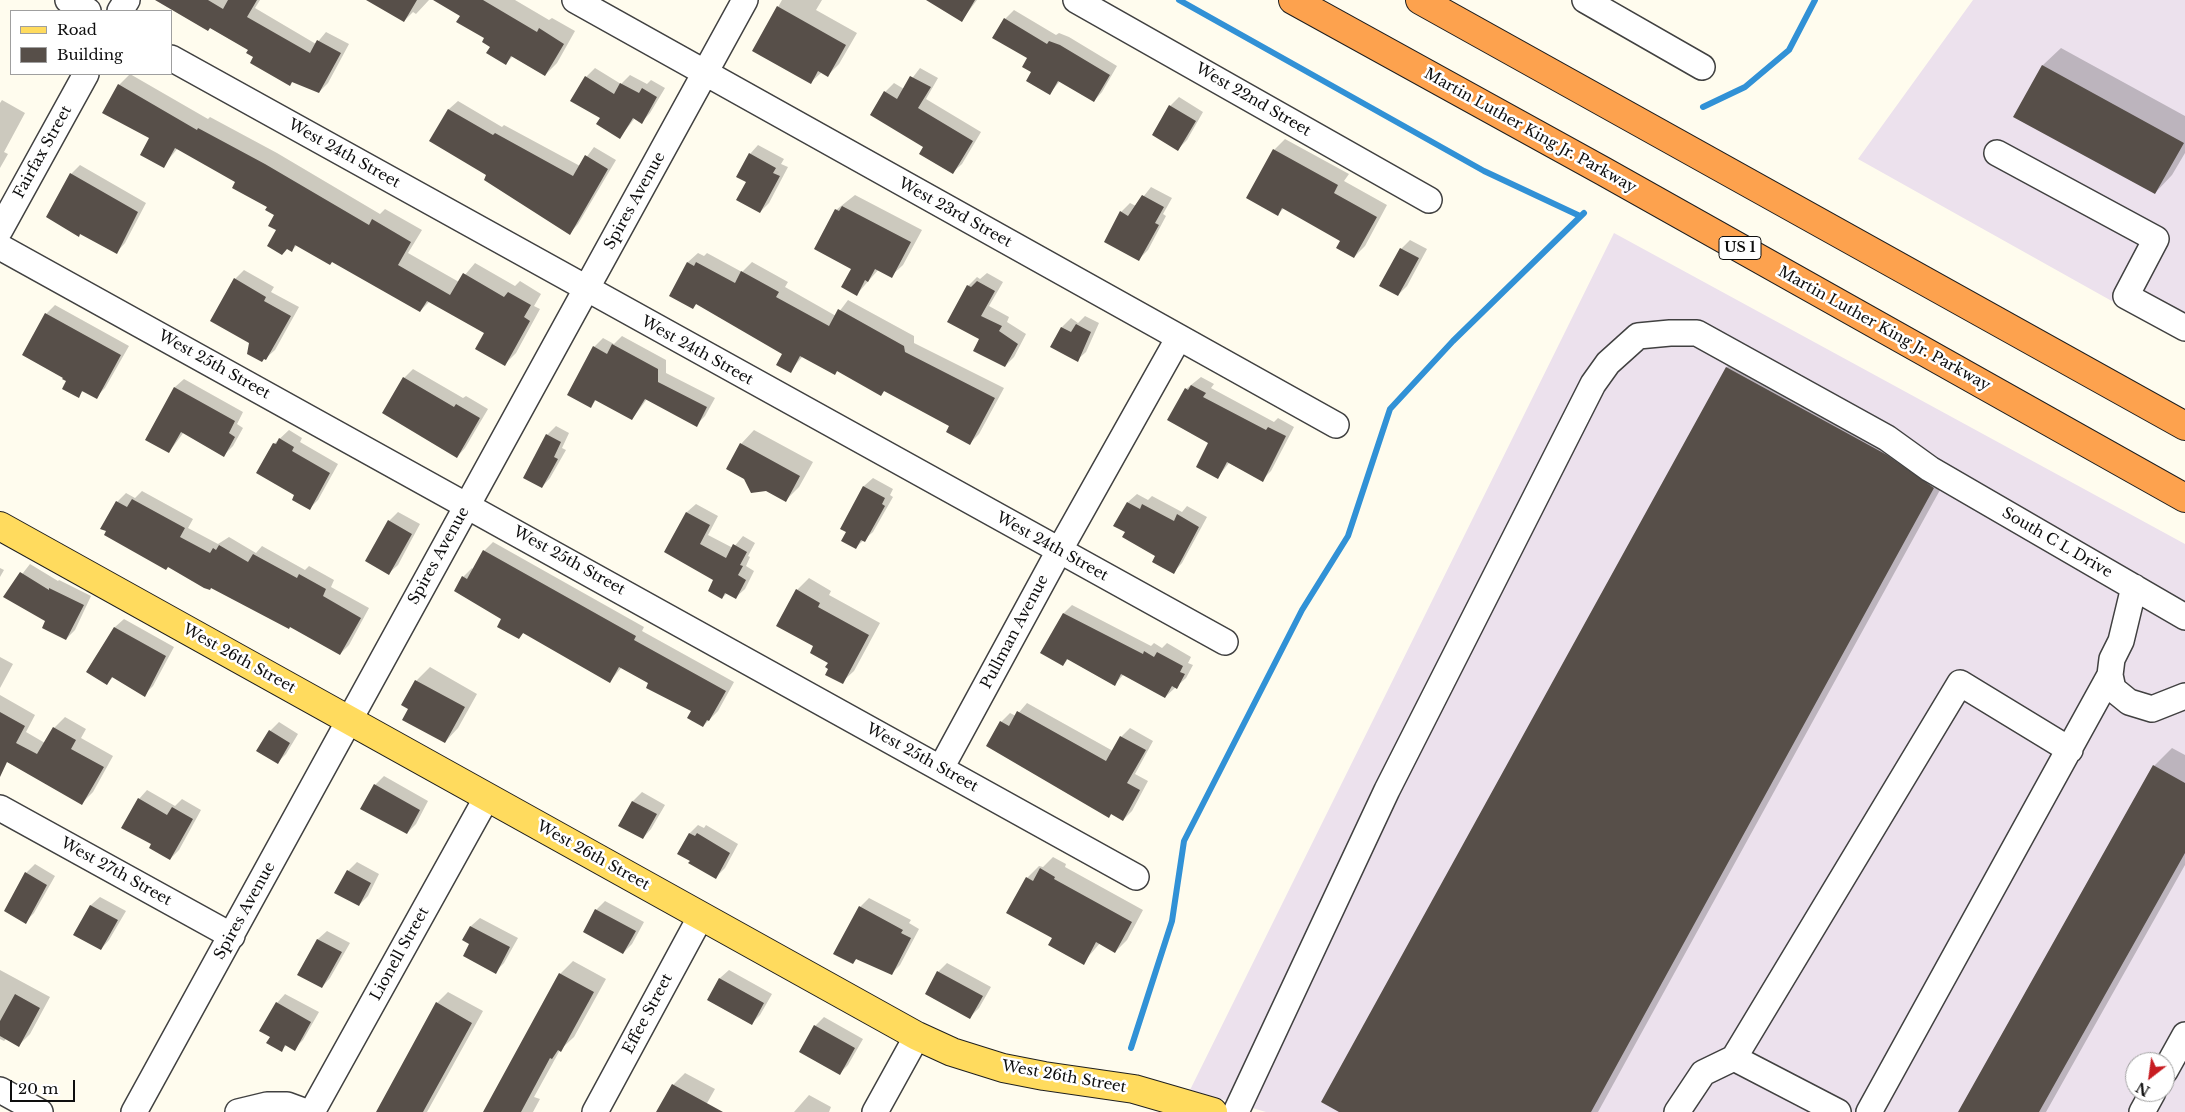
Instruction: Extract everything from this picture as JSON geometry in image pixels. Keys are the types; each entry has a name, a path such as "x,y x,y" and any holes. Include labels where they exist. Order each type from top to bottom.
{"highway":[{"name":"Martin Luther King Jr. Parkway","path":"1293,0 1612,176 2185,498"},
{"path":"1420,0 2185,426"}],"main road":[{"name":"West 26th Street","path":"0,526 918,1036 952,1052 1003,1068 1134,1090 1213,1112"}],"street":[{"path":"68,0 86,10"},
{"name":"West 23rd Street","path":"575,0 1178,339 1336,425"},
{"name":"Spires Avenue","path":"134,1112 745,0"},
{"name":"West 22nd Street","path":"1076,0 1429,200"},
{"path":"1585,0 1702,67"},
{"name":"West 24th Street","path":"172,59 586,290 1225,642"},
{"name":"Fairfax Street","path":"0,230 85,75"},
{"path":"1997,153 2156,239 2126,296 2185,328"},
{"name":"West 25th Street","path":"0,247 467,504 1136,877"},
{"name":"South C L Drive","path":"1236,1112 1387,790 1593,384 1614,358 1638,336 1697,333 1887,438 1930,469 2185,616"},
{"name":"Pullman Avenue","path":"941,768 1059,551 1178,339"},
{"path":"2134,587 2121,641 2112,659 2110,675 2113,690 2129,702 2152,709 2185,696"},
{"path":"1869,1112 2110,675"},
{"path":"1677,1112 1704,1073 1734,1058 1960,683 2070,750"},
{"name":"Lionell Street","path":"312,1112 487,797"},
{"name":"West 27th Street","path":"0,808 232,936"},
{"name":"Effee Street","path":"596,1112 701,916"},
{"path":"2175,1053 2185,1035"},
{"path":"875,1112 918,1036"},
{"path":"1734,1058 1838,1112"},
{"path":"0,1090 40,1112"},
{"path":"238,1112 266,1105 287,1105 306,1112"}],"shaded area":[{"path":"1973,0 2185,0 2185,342 1858,159"},
{"path":"1614,233 2185,544 2185,1112 1266,1112 1190,1090"}],"building":[{"path":"155,0 208,0 223,9 228,0 257,0 247,17 310,53 317,40 341,53 319,93 292,82 290,86 250,63 253,57 246,53 248,50 210,28 208,31"},
{"path":"366,0 417,0 404,22"},
{"path":"433,0 483,0 537,32 539,28 564,44 545,76 511,56 506,65 486,53 490,47 482,42 484,38 456,22 460,16"},
{"path":"926,0 975,0 962,22"},
{"path":"777,6 846,45 828,77 818,71 811,84 752,51"},
{"path":"1004,18 1047,44 1049,41 1060,45 1110,75 1094,102 1058,81 1050,95 1026,81 1031,72 1022,67 1027,58 992,38"},
{"path":"2042,65 2184,143 2155,194 2013,117"},
{"path":"585,76 614,94 620,83 639,93 642,88 657,97 642,124 633,118 620,139 596,124 600,118 570,101"},
{"path":"910,76 931,87 918,108 973,141 953,174 919,154 923,147 870,115 884,91 897,99"},
{"path":"118,84 197,130 198,128 265,164 369,225 372,219 411,242 398,265 450,295 463,273 504,297 508,292 531,305 524,317 530,321 505,366 475,349 484,333 427,301 420,312 332,262 330,265 295,245 292,252 287,249 282,255 267,246 276,230 268,226 274,215 265,210 267,207 232,188 235,182 175,148 164,168 140,155 149,138 102,113"},
{"path":"1169,105 1196,121 1178,151 1152,135"},
{"path":"448,109 493,135 495,133 573,176 585,155 608,169 570,235 484,180 486,175 429,141"},
{"path":"1273,149 1338,185 1334,193 1377,217 1354,258 1336,248 1340,241 1282,208 1278,216 1246,198"},
{"path":"749,153 776,168 773,173 780,176 760,213 736,200 746,182 736,177"},
{"path":"70,173 138,212 117,254 80,234 79,237 46,217"},
{"path":"1142,195 1164,207 1155,223 1159,225 1139,261 1104,242 1120,211 1128,216"},
{"path":"842,206 911,242 892,278 875,269 868,282 865,280 857,296 841,287 851,269 814,249 835,209 839,211"},
{"path":"1400,248 1419,258 1398,296 1379,286"},
{"path":"687,262 694,266 696,262 735,283 741,271 779,292 776,297 829,326 838,309 904,346 905,352 995,398 970,445 946,432 949,426 884,391 881,396 837,371 835,375 800,356 791,373 776,365 782,354 696,304 693,309 669,296"},
{"path":"234,278 266,297 264,301 291,316 266,360 264,359 262,362 247,354 249,343 210,321"},
{"path":"977,281 995,291 981,316 1002,326 999,331 1018,344 1005,367 973,351 979,339 947,322 967,285 971,287"},
{"path":"45,313 121,355 97,399 82,391 79,398 62,389 66,381 63,378 22,355"},
{"path":"1076,324 1091,332 1078,362 1050,347 1061,327 1071,332"},
{"path":"612,344 658,369 658,382 707,407 697,427 645,399 632,420 595,400 591,408 567,395 593,346 607,354"},
{"path":"1726,367 1887,455 1934,488 1591,1112 1339,1112 1321,1102"},
{"path":"403,377 454,407 456,404 480,418 457,458 382,413"},
{"path":"1191,385 1206,393 1203,397 1266,430 1268,427 1286,436 1263,482 1227,462 1218,479 1196,467 1208,443 1167,420 1185,388 1188,390"},
{"path":"174,387 235,421 229,433 235,437 224,457 181,432 169,453 145,440"},
{"path":"546,434 561,442 554,457 558,459 542,488 523,478"},
{"path":"279,438 294,447 292,451 330,473 310,510 292,500 294,495 256,473 273,443 276,444"},
{"path":"740,443 800,476 786,502 766,491 751,493 744,479 726,469"},
{"path":"863,486 885,498 882,504 885,506 865,542 861,540 856,549 841,541 846,532 840,529"},
{"path":"132,499 185,528 180,537 210,553 213,548 216,550 219,545 248,562 253,554 297,578 299,574 326,589 323,596 361,618 340,655 290,627 289,629 211,588 210,590 204,588 168,567 166,570 104,535 106,531 100,529 116,501 127,507"},
{"path":"1127,502 1140,509 1142,504 1174,521 1177,514 1199,527 1174,574 1152,562 1155,556 1122,537 1125,532 1113,526"},
{"path":"686,512 710,525 700,544 726,558 733,544 747,552 740,565 743,566 738,575 746,580 736,599 725,593 722,599 708,591 713,580 664,552"},
{"path":"388,520 412,534 389,575 365,561"},
{"path":"483,550 636,636 634,640 726,691 709,721 707,720 703,727 687,718 691,711 646,688 648,683 619,667 610,683 523,633 519,639 497,627 501,619 454,591 462,576 467,579"},
{"path":"20,572 49,590 49,588 84,605 66,640 42,628 45,621 3,597"},
{"path":"796,589 820,603 818,607 869,635 843,684 825,675 828,669 825,667 828,663 810,653 813,646 776,626"},
{"path":"1063,613 1143,654 1144,651 1154,657 1157,652 1183,666 1180,672 1185,674 1177,689 1172,686 1165,698 1121,674 1115,686 1067,659 1063,666 1040,653"},
{"path":"114,627 166,656 145,697 112,677 107,685 86,672"},
{"path":"415,680 465,707 445,743 402,720 408,709 401,705"},
{"path":"1017,711 1106,761 1120,736 1146,750 1127,783 1140,790 1123,821 1111,814 1109,818 986,746 1000,721 1009,726"},
{"path":"0,712 25,726 16,743 37,754 53,727 76,740 71,749 104,767 82,805 7,762 0,777"},
{"path":"269,730 290,743 278,764 256,751"},
{"path":"2153,765 2185,783 2185,853 2039,1112 1958,1112"},
{"path":"374,784 420,810 407,834 360,809"},
{"path":"138,798 167,815 172,807 193,819 170,860 149,848 151,844 121,828"},
{"path":"632,801 657,814 643,839 618,826"},
{"path":"689,833 695,836 697,833 730,853 716,879 688,863 690,861 677,854"},
{"path":"1040,868 1055,877 1054,879 1132,922 1115,953 1096,942 1084,965 1048,945 1052,938 1006,913 1026,877 1033,881"},
{"path":"347,870 371,883 359,906 334,893"},
{"path":"25,872 47,885 26,924 4,911"},
{"path":"90,905 118,920 101,950 73,935"},
{"path":"859,906 903,930 901,933 911,938 892,975 856,959 853,964 833,954"},
{"path":"595,909 636,931 623,954 583,932"},
{"path":"470,926 510,947 496,974 463,956 469,944 462,940"},
{"path":"317,939 342,952 322,988 297,975"},
{"path":"937,971 983,996 970,1019 925,994"},
{"path":"559,973 594,992 561,1052 558,1050 552,1059 550,1058 521,1112 483,1112"},
{"path":"719,978 764,1003 752,1025 707,1000"},
{"path":"15,994 40,1008 19,1047 0,1036 0,1021"},
{"path":"276,1002 311,1022 295,1051 285,1045 282,1052 266,1043 270,1037 259,1031"},
{"path":"436,1002 472,1023 423,1112 376,1112"},
{"path":"814,1025 855,1048 840,1075 799,1052"},
{"path":"672,1084 723,1112 656,1112"}],"waterway":[{"path":"1179,0 1484,171 1580,216"},
{"path":"1703,107 1745,87 1789,50 1815,0"},
{"path":"1131,1048 1172,921 1184,841 1302,610 1348,536 1390,409 1453,341 1584,213"}]}
